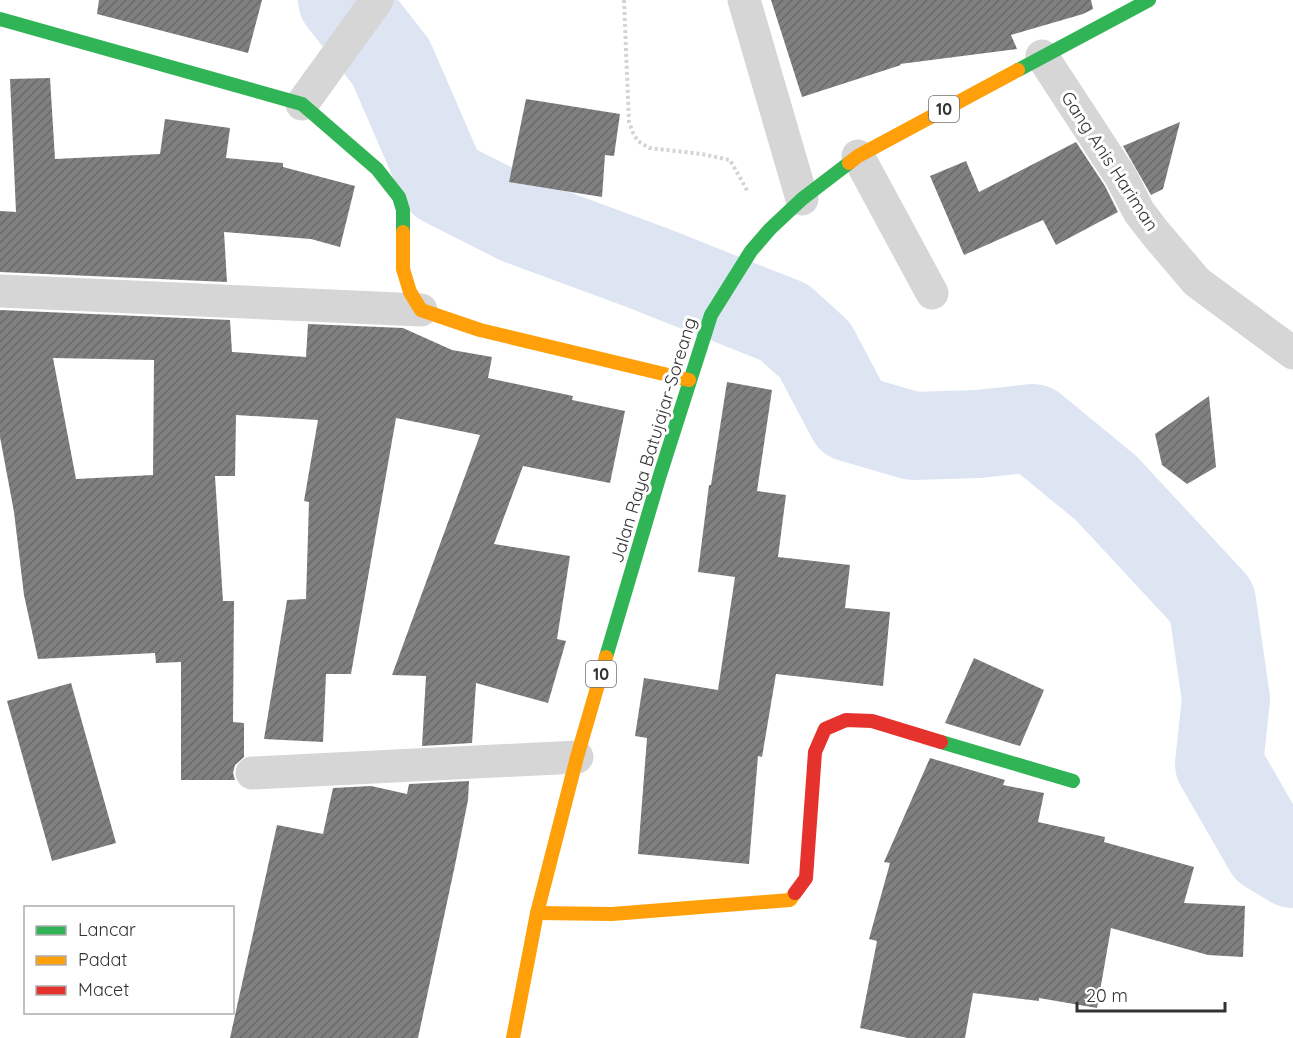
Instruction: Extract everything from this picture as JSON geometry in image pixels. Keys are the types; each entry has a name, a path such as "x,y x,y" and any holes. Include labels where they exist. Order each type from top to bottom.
{"main road":[{"name":"Jalan Raya Batujajar-Soreang","path":"513,1038 537,913 577,757 623,594 711,315 757,243 802,199 858,156 1149,0"},
{"path":"0,19 302,104 377,169 399,197 403,210 403,269 410,292 421,310 472,328 689,380"},
{"path":"537,913 612,914 790,900 806,878 815,752 825,729 846,720 872,721 1073,781"}],"street":[{"path":"302,104 377,0"},
{"path":"744,0 802,199"},
{"name":"Gang Anis Hariman","path":"1042,56 1121,177 1139,212 1156,234 1197,282 1293,353"},
{"path":"858,156 932,293"},
{"path":"0,291 421,310"},
{"path":"252,773 577,757"}],"path":[{"path":"624,0 629,122 638,141 649,148 702,154 730,160 770,229"}],"building":[{"path":"99,0 262,0 248,53 97,14"},
{"path":"771,0 1091,0 1093,9 1011,35 1017,49 900,64 802,97"},
{"path":"50,78 55,159 160,154 165,119 230,128 226,158 283,163 283,167 355,186 340,247 311,239 224,232 227,282 0,272 0,211 16,212 10,79"},
{"path":"526,99 620,114 614,156 605,155 602,197 509,182"},
{"path":"1180,122 1163,189 1151,195 1123,146"},
{"path":"1076,142 1105,186 1118,212 1056,245 1043,220 964,255 930,176 966,161 979,192"},
{"path":"0,310 230,320 232,352 306,357 308,324 403,328 452,350 492,357 488,378 573,396 572,400 625,411 610,483 523,466 494,544 570,556 557,639 566,641 548,703 476,683 472,743 422,746 426,676 392,675 480,435 396,418 351,674 326,674 323,742 264,739 287,600 306,599 309,502 304,501 318,420 236,415 235,476 215,476 223,601 234,601 233,722 244,723 244,757 235,765 233,773 235,780 181,780 181,662 156,663 155,653 38,659 24,595 14,512 0,437","holes":["53,358 154,360 153,475 76,479"]},
{"path":"727,382 772,390 757,491 786,495 778,557 850,565 845,608 890,612 883,686 776,674 762,757 758,756 749,864 638,854 647,738 635,736 644,678 718,690 735,577 698,572 709,485 711,485"},
{"path":"1209,396 1216,467 1187,484 1162,465 1155,434"},
{"path":"974,658 1044,690 1020,746 945,723"},
{"path":"71,683 116,843 52,861 7,701"},
{"path":"930,758 1005,780 1003,785 1044,793 1038,822 1105,837 1104,842 1194,867 1184,903 1245,906 1243,957 1208,955 1111,928 1097,1008 1039,998 1039,1001 973,993 965,1038 908,1038 860,1028 877,941 869,939 890,863 884,862"},
{"path":"469,781 468,800 418,1038 230,1038 277,825 323,834 333,788 371,786 407,794 409,784"}],"waterway":[{"path":"342,0 391,62 443,182 518,220 784,322 815,350 851,418 913,436 978,434 1033,428 1106,488 1212,602 1226,699 1219,764 1268,849 1293,864"}],"traffic: fast":[{"path":"1018,70 1149,0"},
{"path":"0,19 302,104 377,169 399,197 403,210 403,232"},
{"path":"606,657 659,478 711,315 751,251 770,229 802,199 849,163"},
{"path":"941,742 1073,781"}],"traffic: slow":[{"path":"849,163 1018,70"},
{"path":"403,232 403,269 410,292 421,310 480,330 689,380"},
{"path":"513,1038 537,913 577,757 606,657"},
{"path":"537,913 612,914 790,900 795,893"}],"traffic: jam":[{"path":"795,893 806,878 815,752 825,729 846,720 872,721 941,742"}]}
